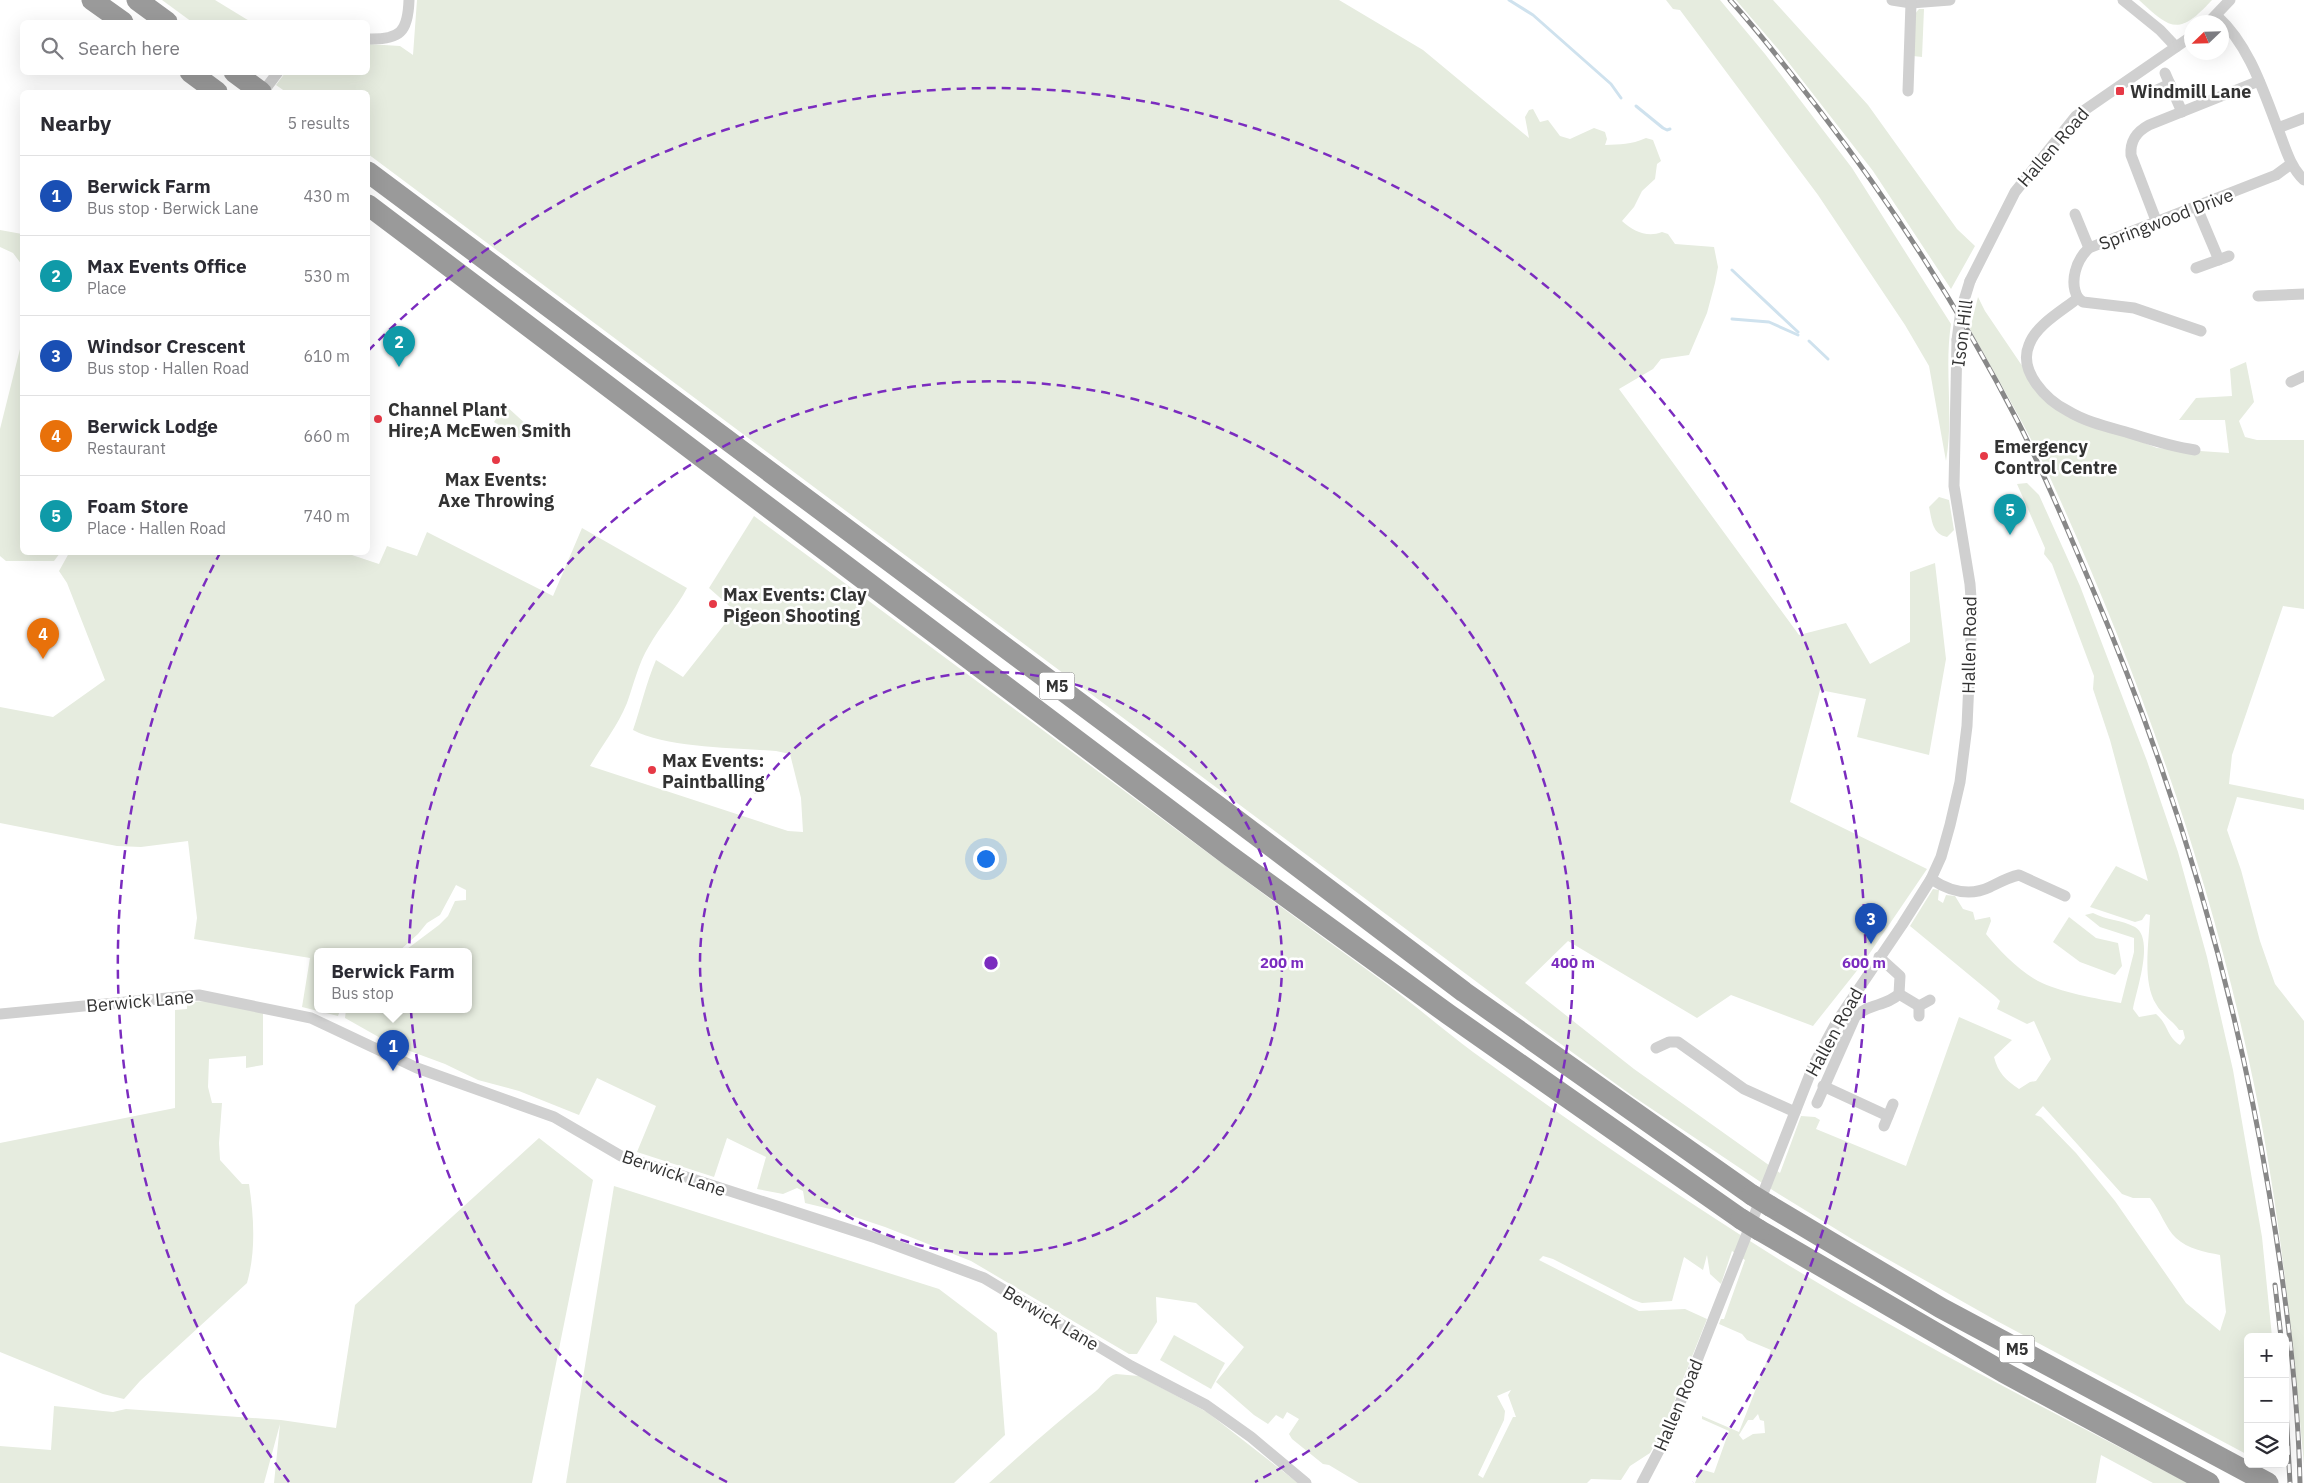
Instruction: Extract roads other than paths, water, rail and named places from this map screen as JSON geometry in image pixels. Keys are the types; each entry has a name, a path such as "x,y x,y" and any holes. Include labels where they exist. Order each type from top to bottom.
{"highway":[{"path":"92,0 119,20"},
{"path":"137,0 165,20"},
{"path":"194,75 214,90"},
{"path":"238,75 259,90"},
{"name":"M5","path":"370,173 1464,992 1752,1194 1941,1308 2268,1483"},
{"name":"M5","path":"370,207 1230,856 1448,1014 1750,1224 1977,1358 2209,1483"}],"street":[{"path":"370,39 385,40 398,35 406,23 409,0"},
{"path":"1892,0 1911,3 1950,0"},
{"path":"2123,0 2164,34 2176,47"},
{"path":"2217,15 2230,0"},
{"path":"1908,91 1911,3"},
{"path":"2229,29 2243,48 2259,82 2291,164 2304,180"},
{"name":"Hallen Road","path":"2015,192 2076,116 2184,42"},
{"path":"2165,73 2182,112"},
{"path":"264,90 276,75"},
{"path":"2157,223 2131,155 2131,143 2142,129 2259,82"},
{"path":"2157,90 2170,84"},
{"path":"2278,128 2304,118"},
{"name":"Springwood Drive","path":"2078,298 2075,293 2074,274 2078,263 2089,248 2197,208 2276,175 2291,164"},
{"name":"Ison Hill","path":"1954,486 1957,340 1961,310 1970,281 2015,192"},
{"path":"2196,268 2224,258 2197,208"},
{"path":"2075,214 2089,248"},
{"path":"2258,296 2304,294"},
{"path":"2195,450 2178,448 2068,412 2045,395 2028,366 2026,355 2028,346 2039,329 2078,298 2082,302 2134,308 2201,331"},
{"path":"2291,382 2304,376"},
{"name":"Hallen Road","path":"1642,1483 1669,1430 1795,1112 1824,1044 1930,880 1950,825 1964,755 1967,726 1972,603 1954,486"},
{"path":"1930,880 1954,892 1962,892 1988,888 2019,875 2065,896"},
{"path":"1879,957 1900,976 1899,994"},
{"path":"1899,994 1919,1011 1930,1000"},
{"path":"1817,1103 1855,1017 1865,1009 1890,1000 1899,994"},
{"name":"Berwick Lane","path":"0,1014 199,995 312,1018 417,1068 473,1090 554,1117 621,1156 876,1238 984,1278 1131,1366 1206,1405 1251,1437 1306,1483"},
{"path":"1656,1048 1669,1042 1678,1042 1744,1089 1795,1112"},
{"path":"1823,1086 1886,1121 1893,1104"}],"waterway":[{"path":"1509,0 1533,15 1611,84 1621,98"},
{"path":"1636,106 1663,128 1670,129"},
{"path":"1732,270 1798,332"},
{"path":"1732,319 1769,322 1798,335"},
{"path":"1809,341 1828,359"}],"railway":[{"path":"1730,0 1775,53 1845,144 1925,260 1973,340 2028,442 2065,524 2121,659 2175,808 2198,883 2219,959 2255,1113 2269,1192 2290,1337 2297,1410 2300,1483"},
{"path":"2275,1285 2281,1333"},
{"path":"2287,1423 2290,1483"}],"place":[{"name":"Windmill Lane","path":"2120,91"},
{"name":"Max Events Office","path":"399,367"},
{"name":"Channel Plant Hire;A McEwen Smith","path":"378,419"},
{"name":"Emergency Control Centre","path":"1984,456"},
{"name":"Max Events: Axe Throwing","path":"496,460"},
{"name":"Foam Store","path":"2010,535"},
{"name":"Max Events: Clay Pigeon Shooting","path":"713,604"},
{"name":"Berwick Lodge","path":"43,659"},
{"name":"Max Events: Paintballing","path":"652,770"},
{"name":"Windsor Crescent","path":"1871,944"},
{"name":"Berwick Farm","path":"393,1071"}]}
